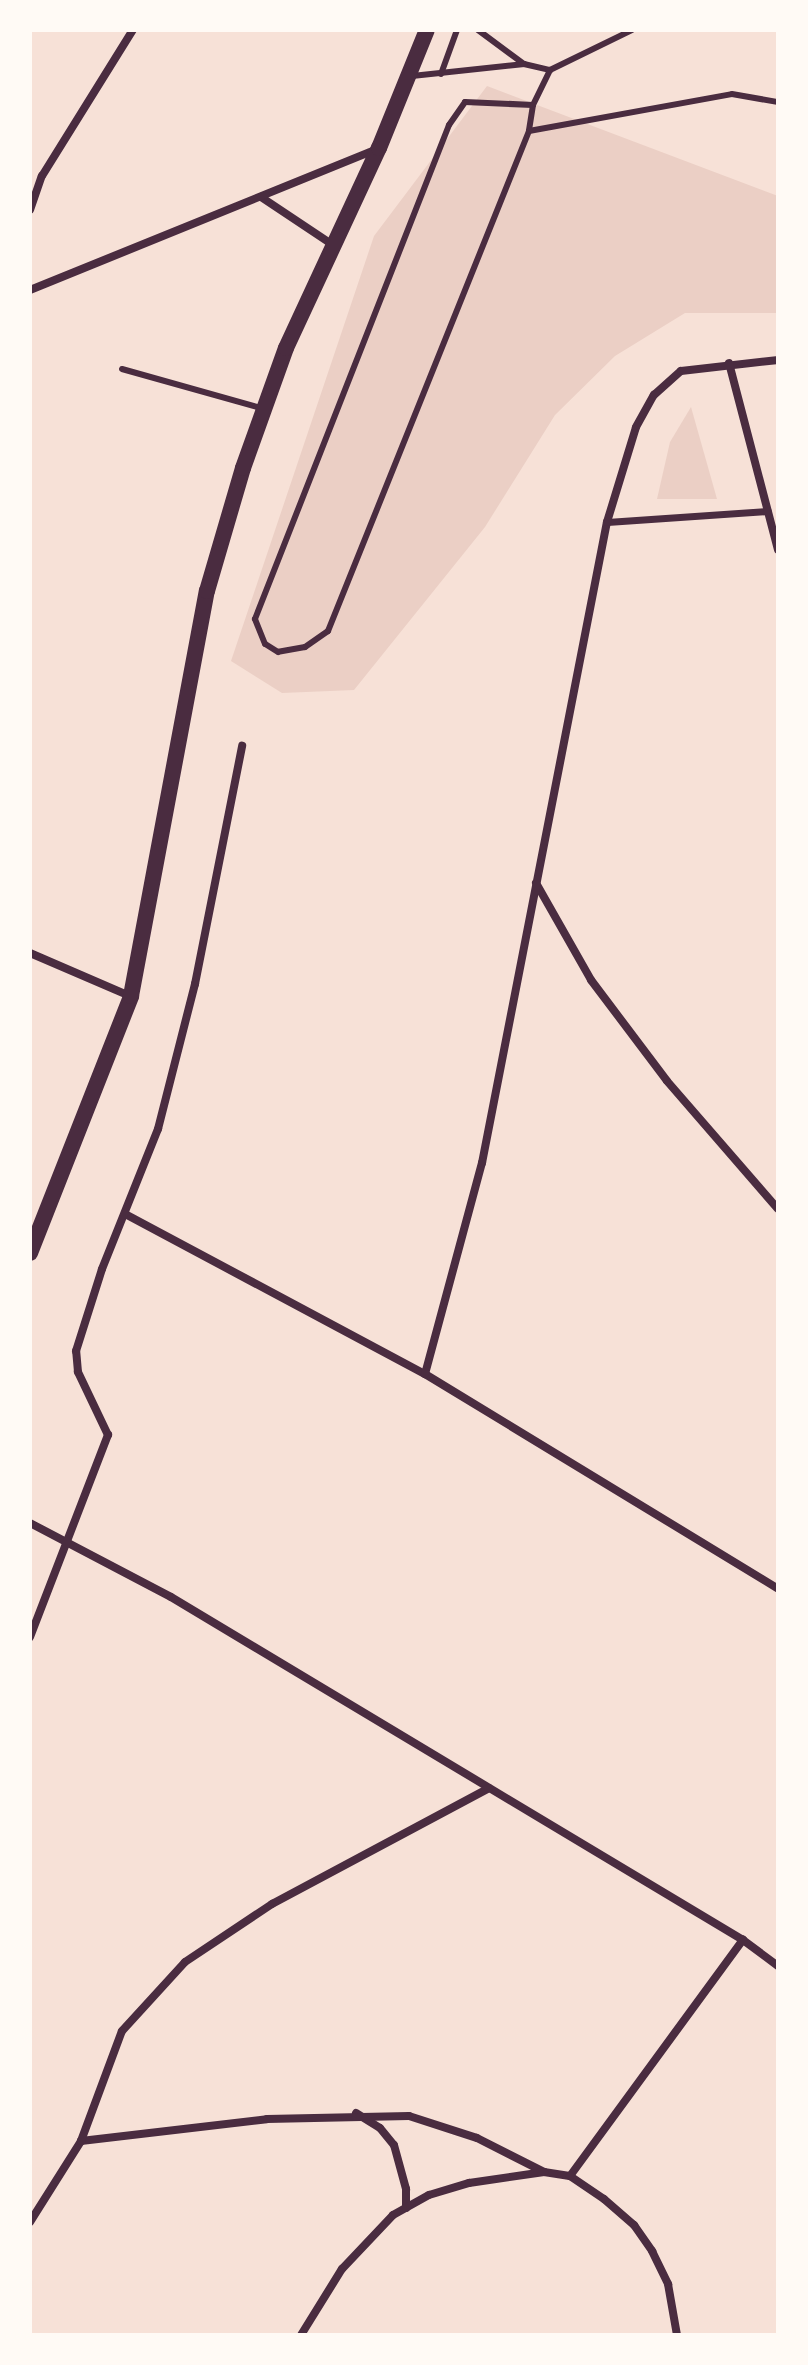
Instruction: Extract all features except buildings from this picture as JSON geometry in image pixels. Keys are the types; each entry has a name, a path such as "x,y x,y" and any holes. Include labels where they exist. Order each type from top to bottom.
{"main road":[{"path":"30,1253 131,996 207,591 264,409 379,148 427,30"}],"street":[{"path":"30,210 42,176 133,30"},
{"path":"30,290 379,148"},
{"path":"261,197 334,246"},
{"path":"425,1374 482,1163 607,522 636,427 654,395 681,371 729,363 778,360"},
{"path":"729,363 778,550"},
{"path":"607,522 768,511"},
{"path":"30,1637 70,1541 108,1435 78,1372 76,1351 102,1269 127,1215 180,1050 242,746"},
{"path":"536,883 601,993 676,1093 778,1209"},
{"path":"30,953 131,996"},
{"path":"127,1215 425,1374 778,1589"},
{"path":"30,1523 70,1541 489,1788 743,1940 778,1966"},
{"path":"30,2222 81,2141 104,2067 122,2031 185,1962 272,1904 489,1788"},
{"path":"570,2176 743,1940"},
{"path":"81,2141 355,2113 409,2116 477,2138 544,2172"},
{"path":"355,2113 380,2128 394,2145 406,2189 406,2208"},
{"path":"301,2335 342,2269 406,2208 469,2183 544,2172 570,2176 634,2225 652,2251 668,2284 677,2335"}],"lane":[{"path":"441,74 457,30"},
{"path":"478,30 524,64"},
{"path":"533,105 465,102 449,125 255,619 265,644 278,652 305,647 328,631 529,131 533,105 550,70 632,30"},
{"path":"408,76 524,64 550,70"},
{"path":"529,131 732,94 778,102"},
{"path":"122,369 264,409"}],"shaded area":[{"path":"487,86 778,196 778,313 685,313 615,356 555,415 485,527 354,690 282,693 231,661 374,236"},
{"path":"691,407 717,499 657,499 670,442"}]}
